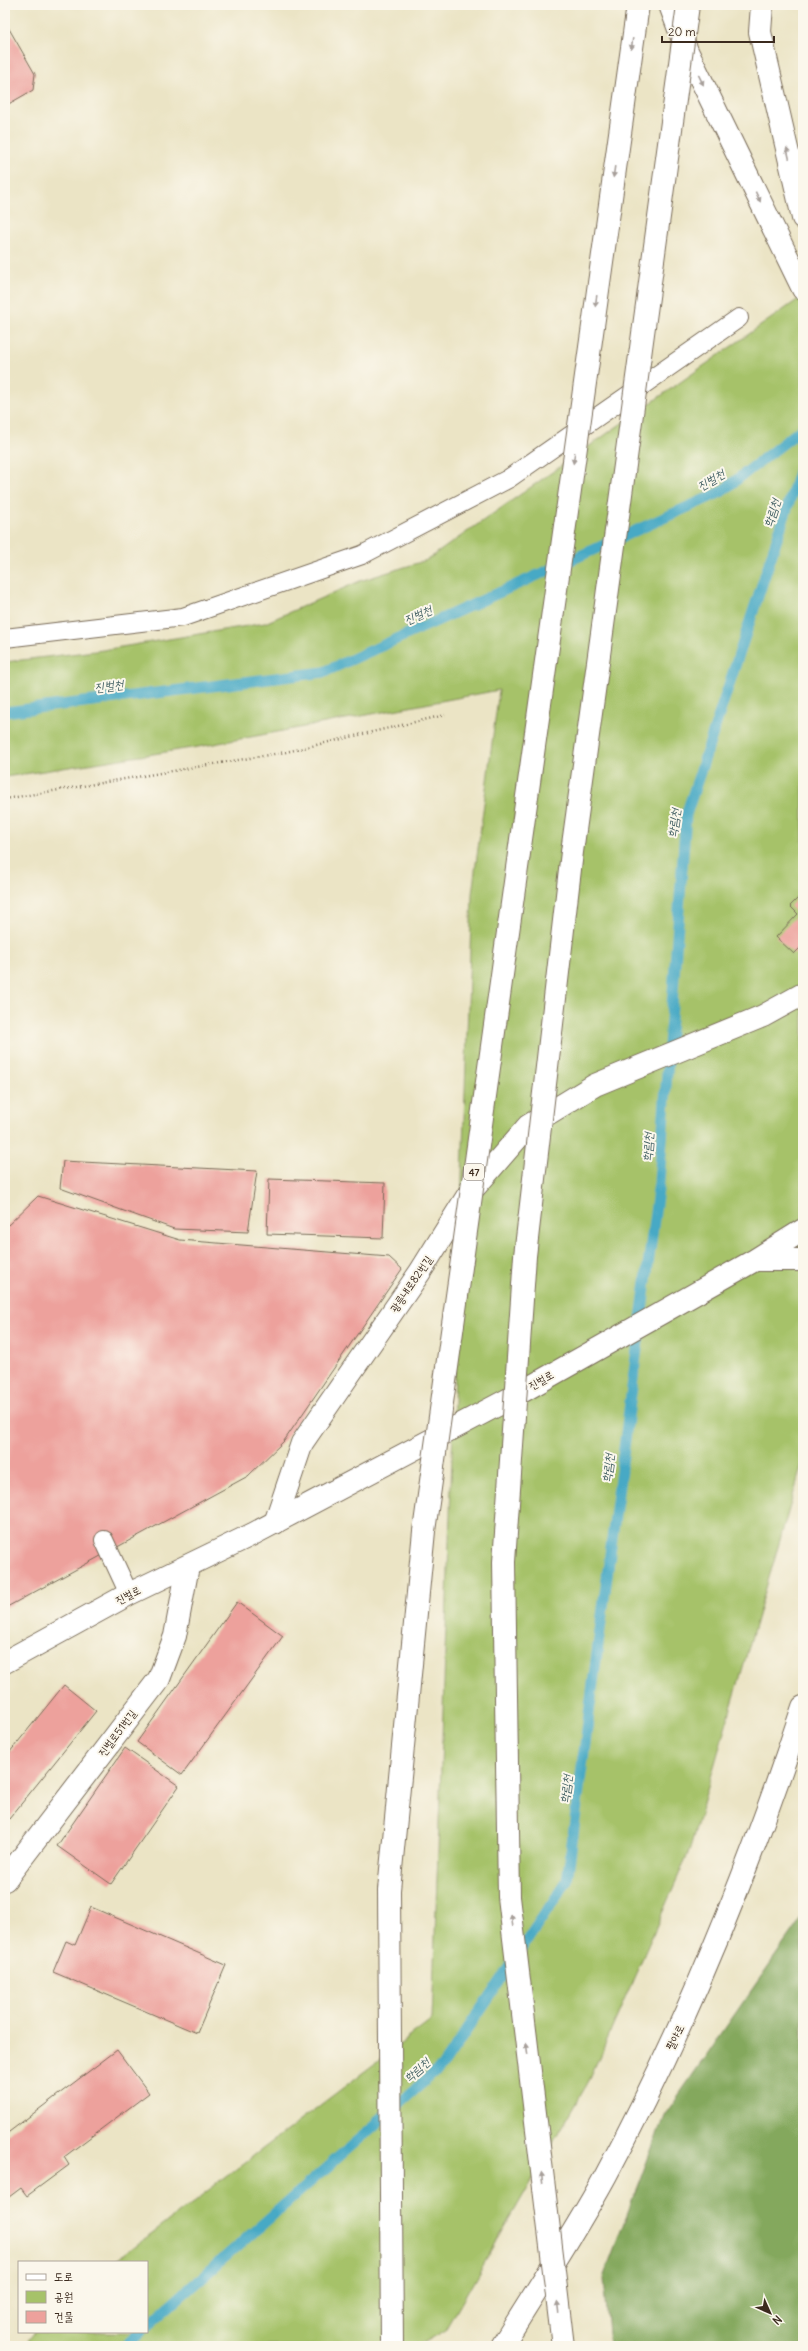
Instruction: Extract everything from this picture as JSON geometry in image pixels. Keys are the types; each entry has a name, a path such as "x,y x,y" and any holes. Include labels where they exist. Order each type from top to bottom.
{"main road":[{"name":"47","path":"392,2346 389,1890 424,1532 638,5"},
{"path":"670,5 687,51 803,289"},
{"path":"563,2346 509,1897 504,1562 525,1256 572,860 688,5"},
{"path":"762,5 760,32 803,218"},
{"name":"광릉내로82번길","path":"275,1522 302,1443 420,1272 468,1195 528,1126 595,1085 763,1016 803,994"},
{"name":"진벌로","path":"5,1662 129,1594 253,1534 509,1399 754,1260 803,1230"},
{"path":"754,1260 803,1260"},
{"name":"진벌로51번길","path":"5,1880 159,1679 175,1636 188,1566"},
{"name":"팔야로","path":"502,2346 605,2176 690,2006 774,1795 803,1707"}],"lane":[{"path":"5,638 183,617 362,555 508,479 739,318"},
{"path":"104,1540 129,1594"}],"path":[{"path":"5,799 286,752 445,715"}],"green space":[{"path":"803,296 803,1461 690,1849 590,2079 446,2330 418,2346 23,2346 34,2333 148,2333 148,2261 115,2261 432,2020 472,894 499,690 198,747 5,777 5,662 103,650 265,623 360,581 427,560"},
{"path":"803,1916 803,2346 609,2346 603,2278 664,2116"}],"building":[{"path":"8,27 35,74 33,90 5,106 5,29"},
{"path":"803,893 803,945 794,954 776,937 798,914 790,906"},
{"path":"63,1161 257,1171 248,1232 174,1229 60,1188"},
{"path":"269,1179 385,1183 383,1238 267,1234"},
{"path":"38,1196 180,1240 389,1257 402,1269 284,1441 248,1476 5,1608 5,1228"},
{"path":"237,1602 283,1636 182,1775 137,1742"},
{"path":"64,1685 96,1711 5,1824 5,1758"},
{"path":"125,1748 179,1786 111,1884 57,1846"},
{"path":"91,1907 226,1965 197,2033 53,1972 66,1941 75,1945"},
{"path":"117,2050 149,2093 64,2157 69,2165 27,2196 21,2188 5,2200 5,2135"}],"waterway":[{"name":"진벌천","path":"5,712 324,672 721,492 803,428"},
{"name":"학림천","path":"148,2325 444,2064 567,1881 659,1182 686,815 803,460"},
{"name":"학림천","path":"125,2346 140,2333"}]}
